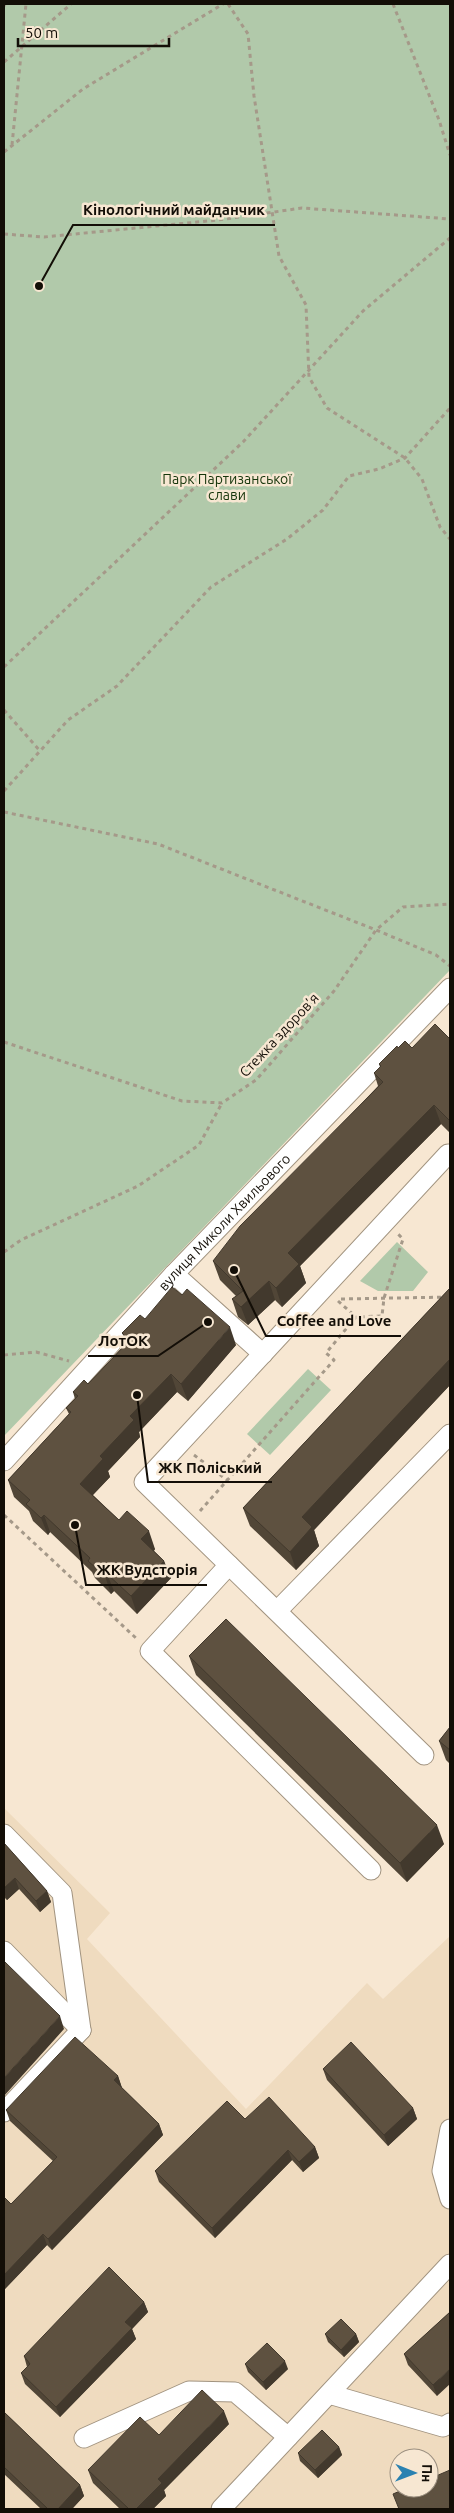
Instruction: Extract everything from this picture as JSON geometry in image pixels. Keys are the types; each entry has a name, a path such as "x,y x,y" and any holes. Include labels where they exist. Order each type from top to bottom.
{"street":[{"name":"вулиця Миколи Хвильового","path":"4,1461 174,1274 450,988"},
{"path":"424,1755 144,1482 450,1154"},
{"path":"174,1274 263,1354"},
{"path":"277,1611 450,1434"},
{"path":"229,1565 150,1651 371,1870"},
{"path":"4,1834 62,1893 81,2030"},
{"path":"4,1951 81,2030"},
{"path":"4,2112 81,2030"},
{"path":"450,2129 442,2171 450,2199"},
{"path":"221,2509 450,2264"},
{"path":"84,2438 189,2391 236,2392 288,2437"},
{"path":"329,2394 443,2427 450,2423"}],"path":[{"path":"12,146 26,4"},
{"path":"4,62 71,4"},
{"path":"4,152 83,89 223,4"},
{"path":"228,4 248,34 254,96 279,256 306,305 309,376 327,408 405,458 422,480 440,527 450,540"},
{"path":"393,4 439,120 450,155"},
{"path":"4,234 44,236 302,208 450,219"},
{"path":"4,667 243,442 363,311 450,238"},
{"path":"4,791 68,720 117,686 212,587 287,539 323,510 349,476 379,469 405,458 450,408"},
{"path":"4,710 40,751"},
{"path":"4,812 158,844 436,955 450,966"},
{"name":"Стежка здоров’я","path":"222,1103 256,1080 334,991 376,930 403,906 450,904"},
{"path":"4,1042 182,1101 222,1103 199,1145 138,1186 21,1240 4,1252"},
{"path":"385,1222 403,1239 384,1298 382,1316 356,1317 335,1299 384,1298 450,1297"},
{"path":"188,1524 334,1360 326,1353 356,1317"},
{"path":"4,1355 36,1352 90,1367"},
{"path":"179,1444 227,1480"},
{"path":"4,1515 150,1651"}],"shaded area":[{"path":"4,1808 110,1913 87,1939 246,2109 367,1983 383,1999 450,1936 450,2509 4,2509"}],"green space":[{"name":"Парк Партизанської слави","path":"4,4 450,4 450,970 4,1436"},
{"path":"397,1242 428,1272 413,1291 378,1291 360,1281"},
{"path":"308,1369 331,1390 270,1455 247,1434"}],"building":[{"path":"435,1024 450,1039 450,1121 434,1105 288,1253 299,1264 276,1288 269,1281 241,1307 232,1299 243,1291 213,1261 240,1226 383,1082 374,1073 381,1066 379,1064 397,1046 398,1048 405,1041 412,1048"},
{"path":"172,1287 182,1295 187,1289 230,1327 181,1384 171,1374 130,1416 134,1420 100,1456 103,1459 80,1484 119,1520 127,1511 149,1531 141,1539 164,1561 131,1596 107,1574 105,1576 88,1561 90,1558 44,1515 41,1518 26,1504 30,1500 8,1480 71,1412 66,1408 78,1396 73,1392 84,1380 88,1384 124,1346 119,1342 125,1336 122,1333 140,1315 145,1319"},
{"path":"450,1288 450,1359 302,1517 312,1527 290,1552 243,1508"},
{"path":"226,1619 437,1825 400,1863 189,1656"},
{"path":"450,1727 450,1750 439,1741"},
{"path":"4,1843 47,1891 36,1901 15,1878 4,1888"},
{"path":"4,1961 60,2016 4,2078"},
{"path":"75,2037 118,2076 114,2080 159,2124 48,2239 43,2234 4,2275 4,2197 11,2204 57,2157 6,2110"},
{"path":"351,2042 413,2108 384,2135 323,2069"},
{"path":"269,2097 315,2147 299,2162 288,2150 212,2228 155,2171 227,2101 245,2119"},
{"path":"109,2267 144,2302 125,2322 132,2328 56,2407 21,2373 30,2364 24,2356"},
{"path":"450,2312 450,2369 433,2385 404,2354"},
{"path":"341,2319 356,2334 341,2350 325,2334"},
{"path":"267,2343 285,2361 263,2382 245,2364"},
{"path":"202,2390 224,2411 158,2479 162,2483 136,2509 129,2509 88,2470 140,2417 159,2435"},
{"path":"4,2412 80,2485 58,2509 48,2509 4,2467"},
{"path":"322,2430 339,2447 315,2470 298,2453"},
{"path":"450,2470 450,2509 399,2509 395,2498 439,2498 439,2475"}],"place":[{"name":"Кінологічний майданчик","path":"39,286"},
{"name":"Coffee and Love","path":"234,1270"},
{"name":"ЛотОК","path":"208,1322"},
{"name":"ЖК Поліський","path":"137,1395"},
{"name":"ЖК Вудсторія","path":"75,1525"}]}
